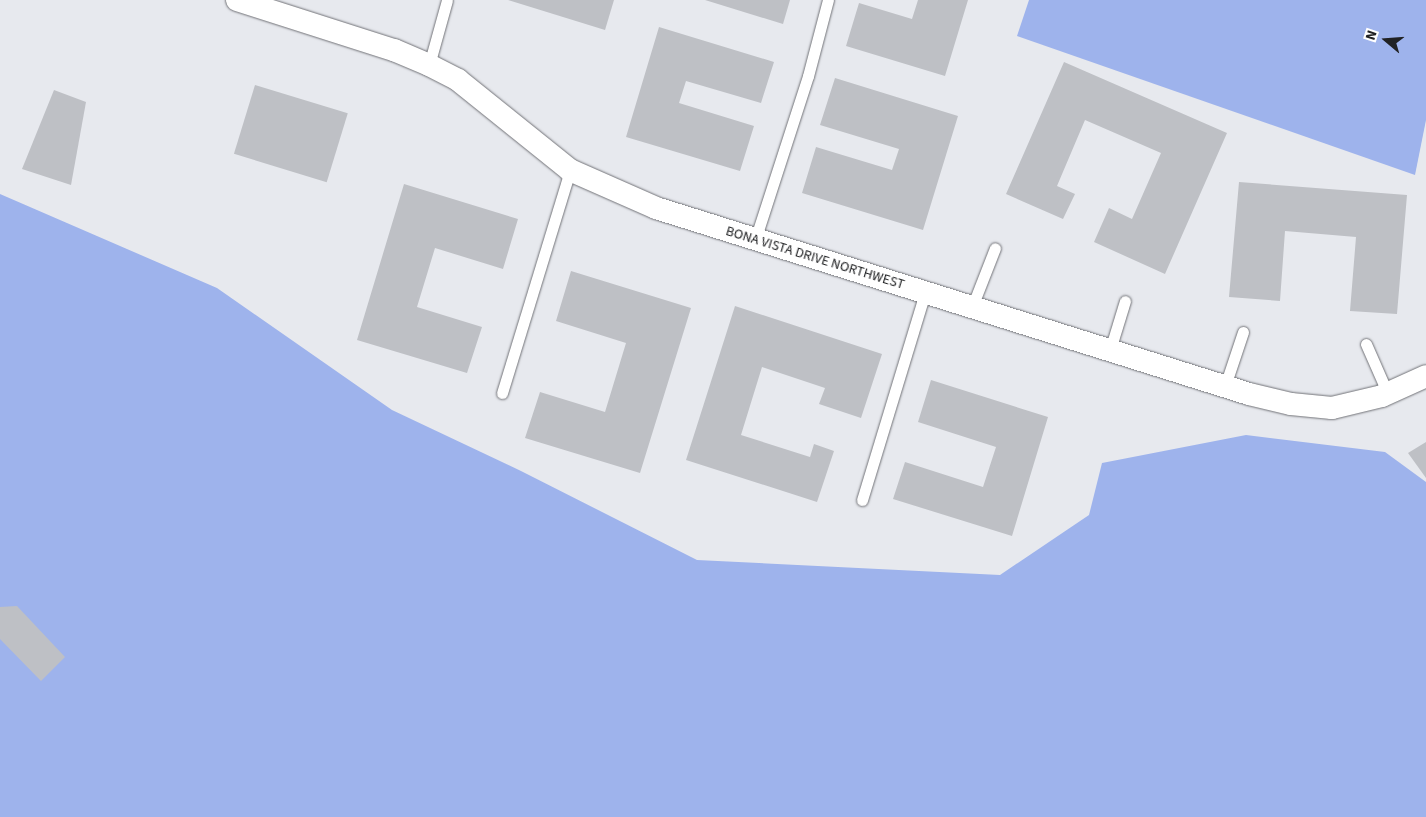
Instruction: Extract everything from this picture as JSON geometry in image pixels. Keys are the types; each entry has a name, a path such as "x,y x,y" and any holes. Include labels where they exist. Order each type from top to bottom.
{"street":[{"name":"BONA VISTA DRIVE NORTHWEST","path":"237,0 394,50 429,65 458,80 570,170 656,208 755,240 1225,386 1291,404 1332,408 1388,394 1426,376"}],"lane":[{"path":"429,65 447,0"},
{"path":"755,240 808,76 828,0"},
{"path":"502,393 570,170"},
{"path":"972,307 995,248"},
{"path":"862,500 926,293"},
{"path":"1110,350 1125,301"},
{"path":"1225,386 1242,332"},
{"path":"1366,344 1388,394"}],"shaded area":[{"path":"1029,0 1426,0 1426,120 1415,175 1017,36"},
{"path":"0,194 217,288 392,410 521,471 697,560 1000,575 1089,515 1102,463 1246,435 1385,452 1426,482 1426,817 0,817"}],"building":[{"path":"508,0 614,0 605,30"},
{"path":"705,0 790,0 783,24"},
{"path":"918,0 968,0 945,76 846,46 859,3 912,19"},
{"path":"659,27 774,62 761,103 686,81 679,103 754,126 740,171 626,137"},
{"path":"1064,62 1227,133 1165,274 1094,242 1109,208 1132,219 1161,153 1085,120 1057,186 1075,194 1063,219 1006,194"},
{"path":"835,78 958,116 923,230 802,193 816,147 892,170 899,149 820,125"},
{"path":"255,85 348,113 327,182 234,154"},
{"path":"54,90 86,102 71,185 22,169"},
{"path":"1239,182 1407,195 1397,314 1350,311 1356,237 1285,231 1280,301 1229,297"},
{"path":"404,184 518,219 503,269 435,248 417,307 482,327 467,373 357,340"},
{"path":"571,271 691,308 640,473 525,438 540,392 605,412 626,343 556,321"},
{"path":"735,306 882,354 861,418 819,404 825,388 762,367 741,435 810,457 814,444 834,451 817,502 686,460"},
{"path":"931,380 1048,417 1012,536 893,499 905,462 983,487 996,447 918,422"},
{"path":"1426,442 1426,478 1408,453"},
{"path":"17,606 65,657 41,681 0,639 0,607"}]}
